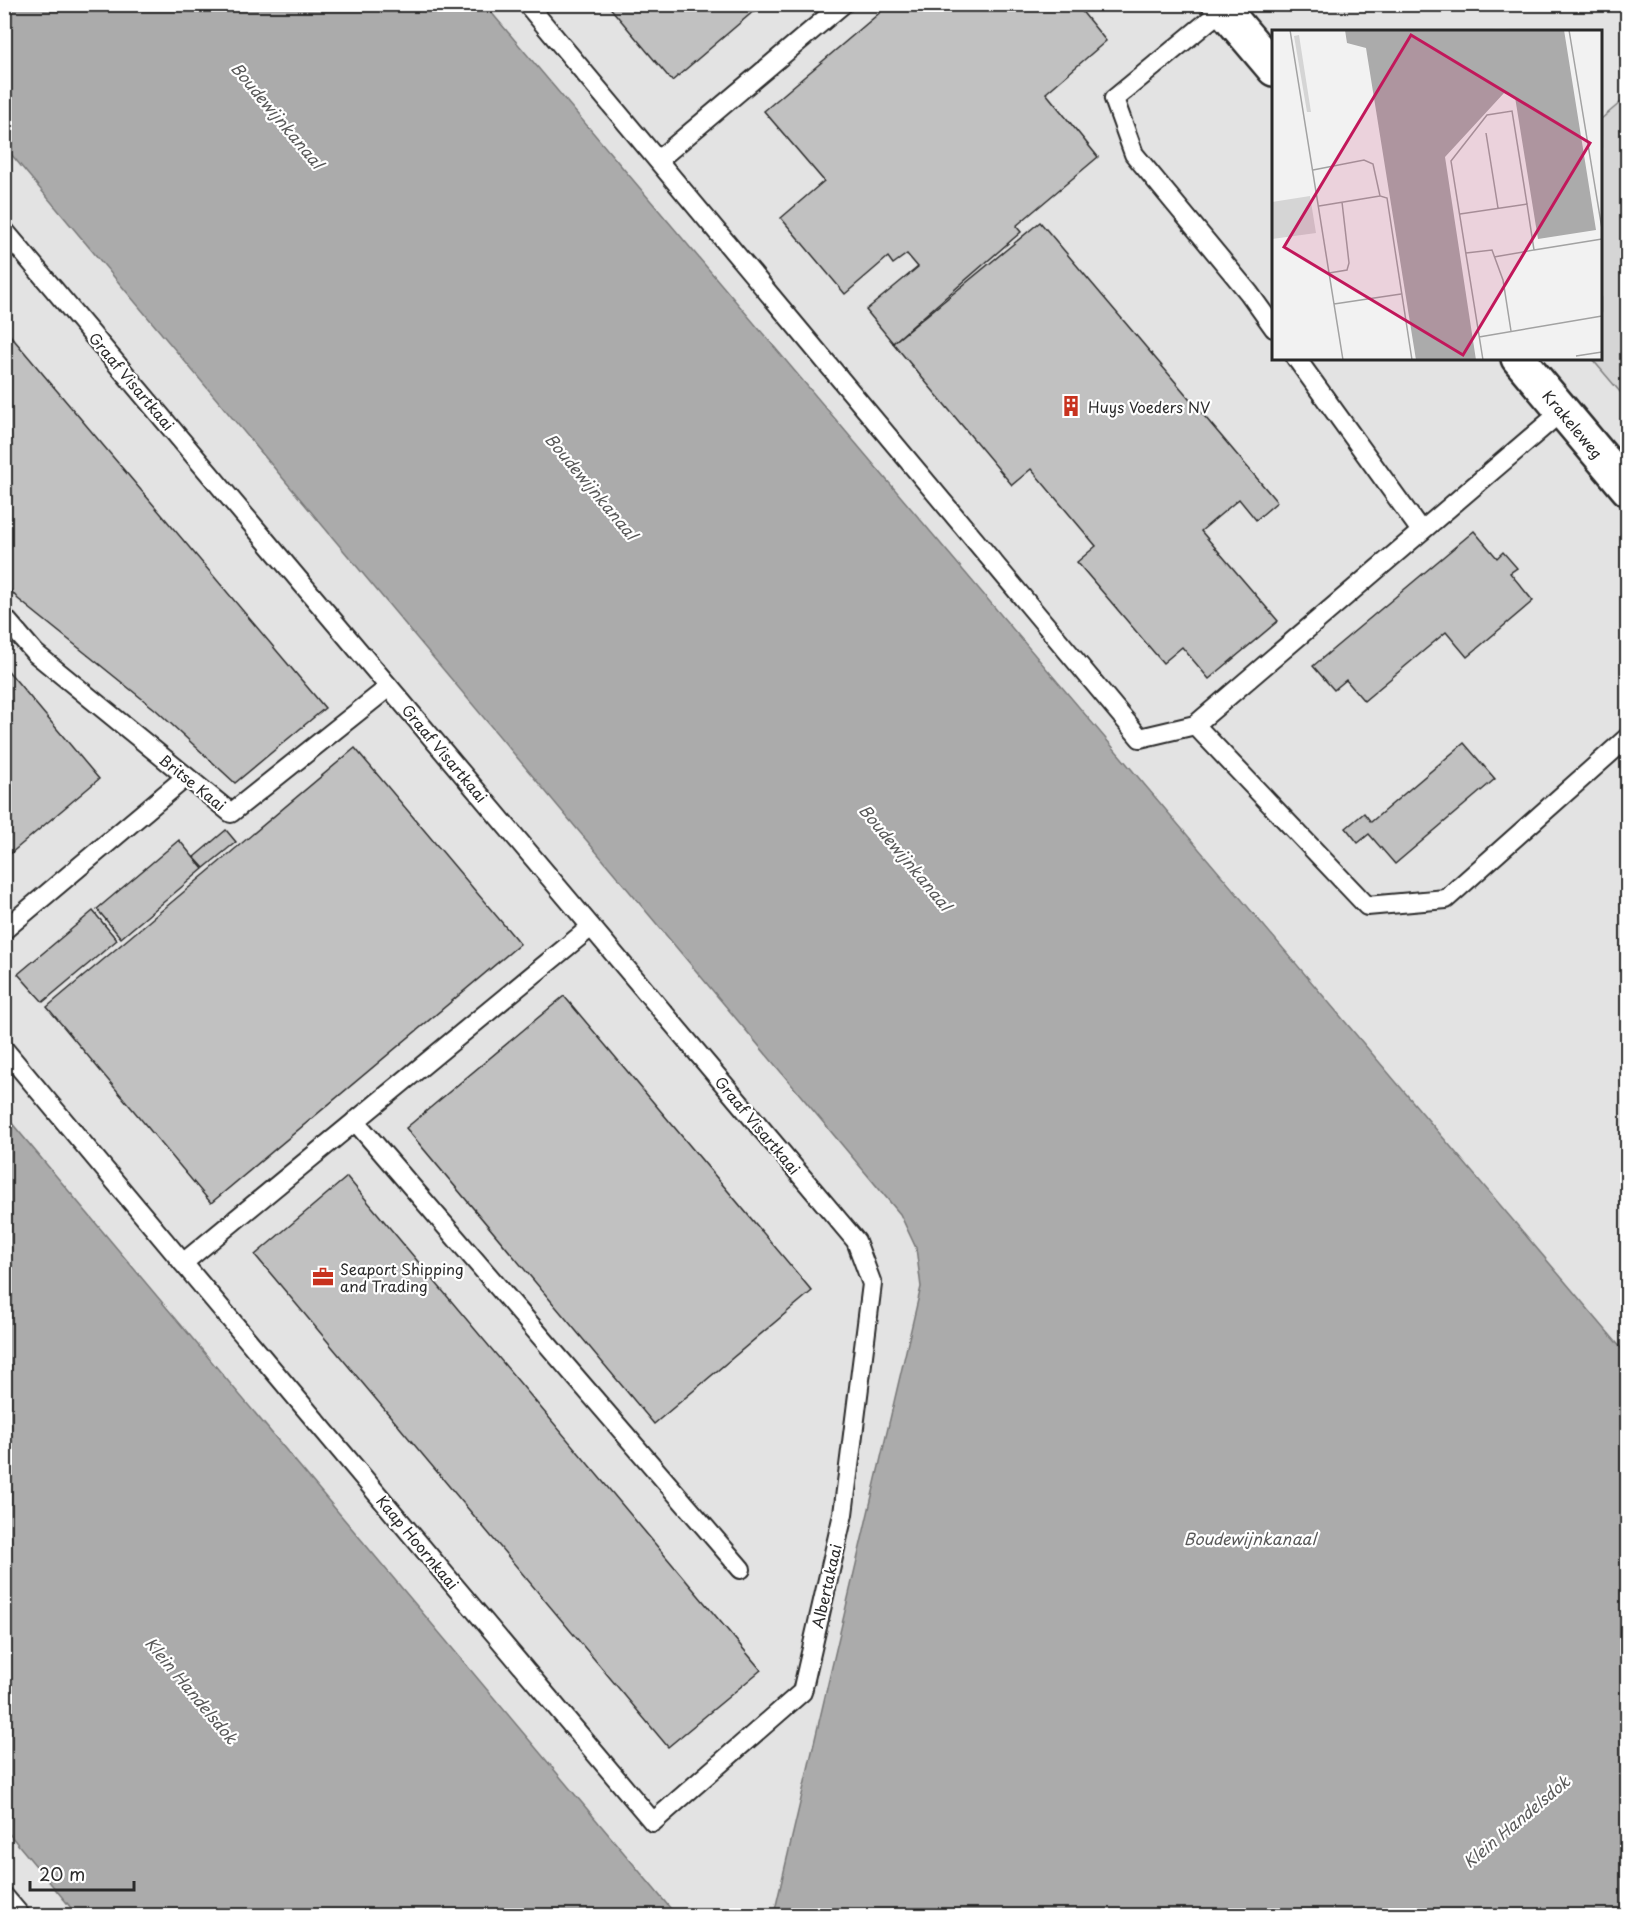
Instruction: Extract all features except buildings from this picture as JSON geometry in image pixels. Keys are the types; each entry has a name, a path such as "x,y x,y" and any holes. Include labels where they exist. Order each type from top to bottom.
{"street":[{"path":"1221,7 1272,67"},
{"name":"Krakeleweg","path":"1520,360 1628,489"}],"lane":[{"path":"528,4 1140,738 1195,724 1562,411"},
{"path":"658,160 843,4"},
{"path":"1221,7 1114,99 1134,154 1249,293 1272,325"},
{"name":"Graaf Visartkaai","path":"4,230 856,1241 872,1284"},
{"path":"1297,360 1421,531"},
{"name":"Britse Kaai","path":"4,617 35,653 231,813 390,687"},
{"path":"1195,724 1367,906 1446,899 1628,737"},
{"path":"4,930 186,777"},
{"path":"183,1263 591,927"},
{"name":"Kaap Hoornkaai","path":"4,1048 653,1822"},
{"path":"355,1121 741,1569"},
{"name":"Albertakaai","path":"653,1822 802,1692 843,1514 872,1284"},
{"path":"4,1896 21,1916"}],"shaded area":[{"path":"485,5 1627,5 1627,1355 1257,916"},
{"path":"1627,97 1627,400 1593,360 1602,360 1602,118"},
{"path":"4,147 900,1214 916,1248 921,1287 774,1914 676,1915 5,1115"},
{"path":"5,1829 77,1915 5,1915"}],"water":[{"name":"Boudewijnkanaal","path":"4,5 485,5 1627,1355 1627,1915 769,1915 774,1914 921,1287 916,1248 900,1214 5,147"},
{"name":"Klein Handelsdok","path":"5,1115 676,1915 77,1915 5,1829"}],"place":[{"name":"Huys Voeders NV","path":"1071,406"},
{"name":"Seaport Shipping and Trading","path":"323,1277"}]}
